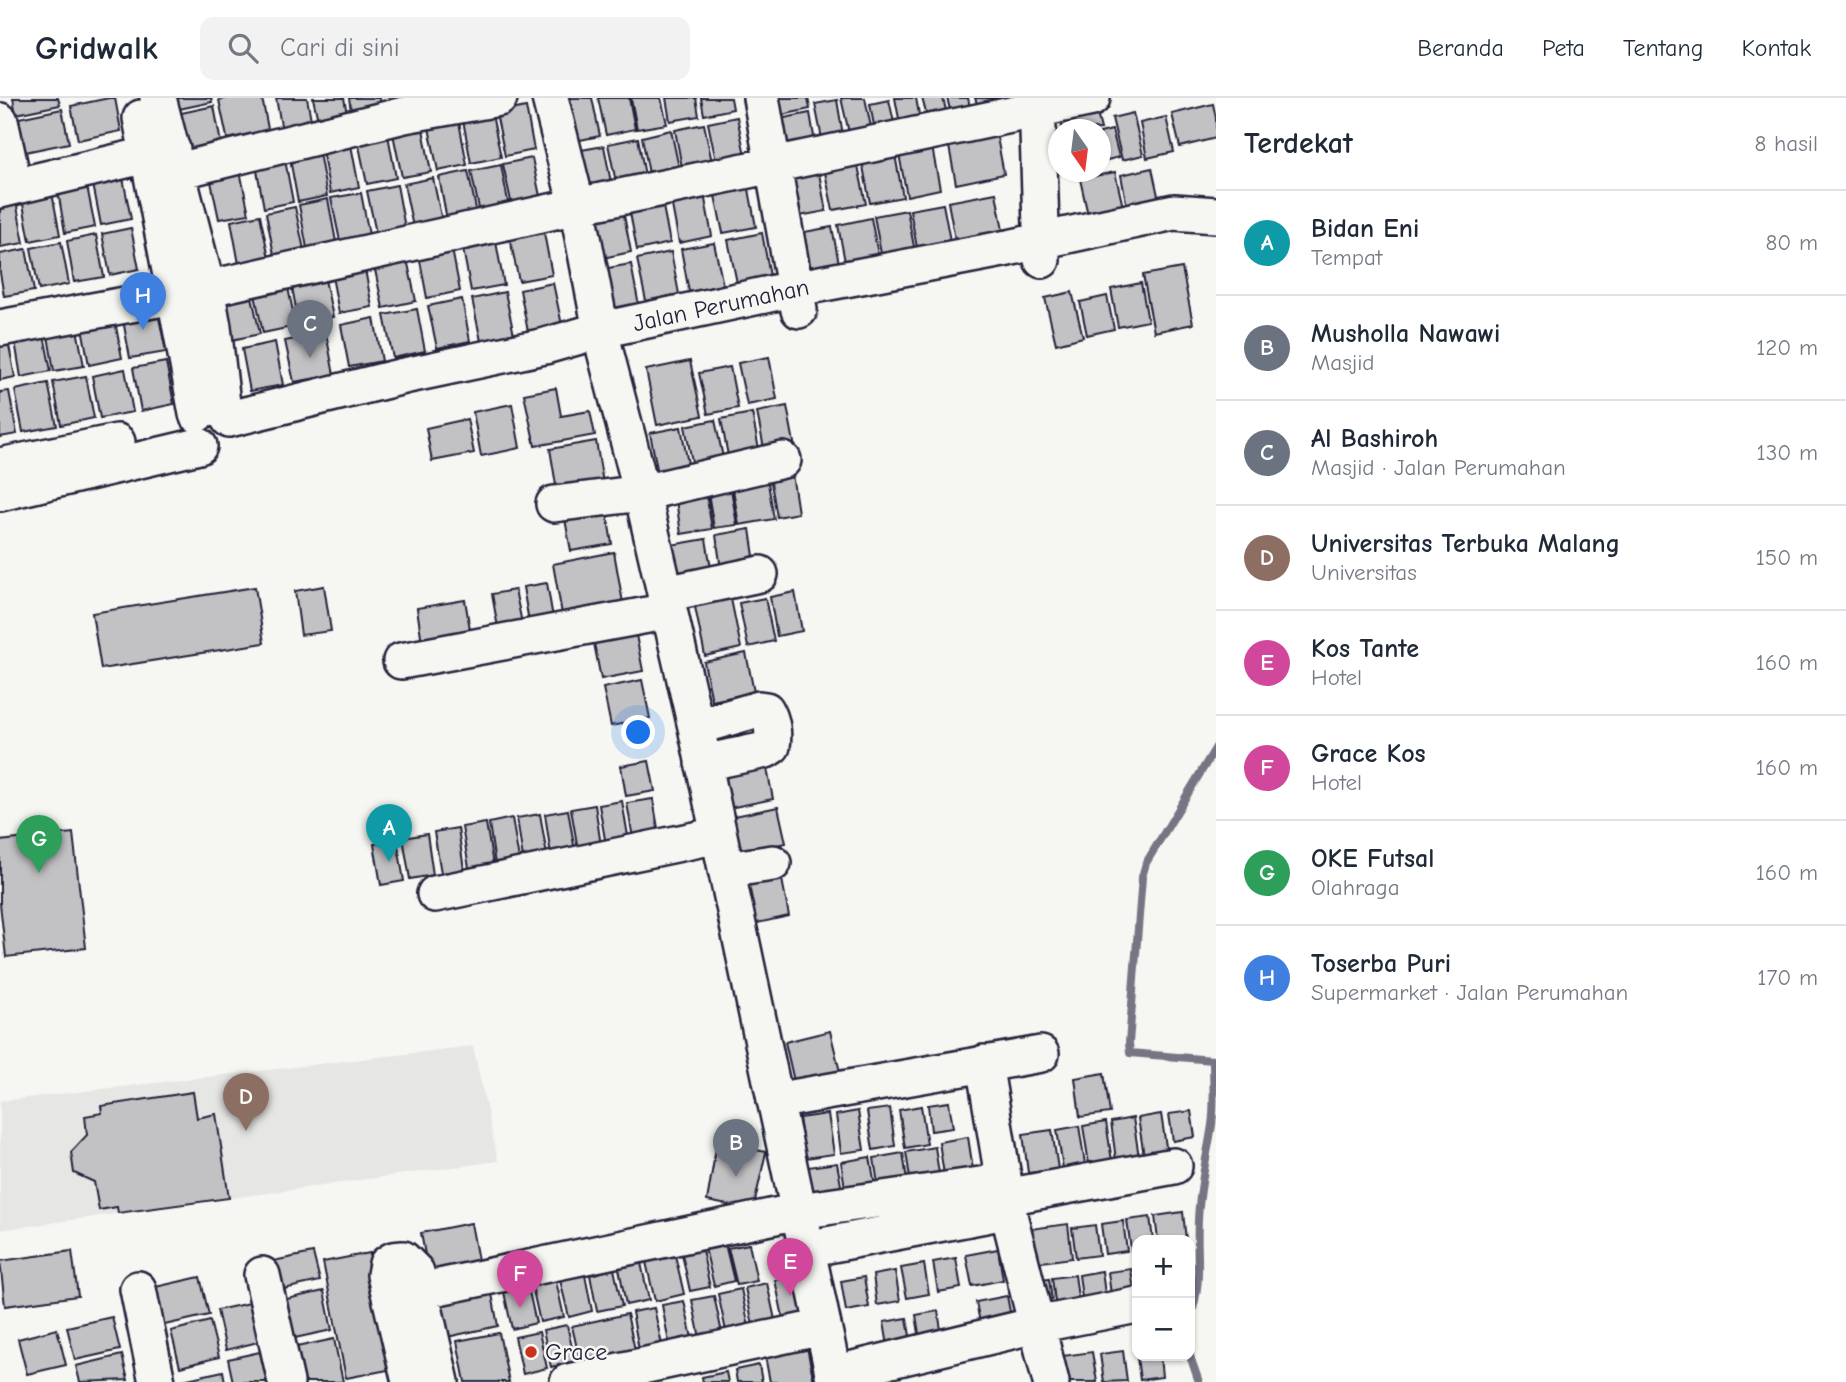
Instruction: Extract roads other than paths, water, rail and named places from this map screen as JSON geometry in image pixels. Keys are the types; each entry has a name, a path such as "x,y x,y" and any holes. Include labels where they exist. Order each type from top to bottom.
{"street":[{"path":"137,98 166,159"},
{"path":"158,98 212,426"},
{"path":"0,121 7,188 499,98"},
{"path":"550,98 577,206 603,340 642,493 696,727 834,1378 1036,1325 1132,1306"},
{"path":"761,98 797,299"},
{"path":"0,328 190,292 577,206 774,166 1037,104 1092,98"},
{"path":"1037,104 1042,250"},
{"name":"Jalan Perumahan","path":"1042,250 1174,212 1216,215"},
{"name":"Jalan Perumahan","path":"0,466 212,426 603,340 1042,250 1189,234 1216,240"},
{"name":"Jalan Perumahan","path":"0,494 212,426"},
{"path":"554,504 642,493 783,460"},
{"path":"401,662 667,602 760,574"},
{"path":"696,727 759,709 766,710 770,716 774,737 772,746 766,750 703,763"},
{"path":"435,894 719,835"},
{"path":"726,870 773,863"},
{"path":"775,1101 1041,1054"},
{"path":"984,1063 1006,1197 1051,1382"},
{"path":"806,1249 990,1214 1006,1197 1174,1166"},
{"path":"420,1291 799,1211 987,1185 1006,1197"},
{"path":"410,1382 385,1275 387,1264 403,1259 416,1272 441,1382"},
{"path":"262,1275 286,1382"},
{"path":"138,1289 157,1382"},
{"path":"568,1382 823,1327"}],"waterway":[{"path":"1195,1299 1198,1281 1200,1197 1213,1117 1213,1060 1130,1053 1129,1043 1142,877 1146,863 1216,747"},
{"path":"1192,1361 1199,1382"}],"place":[{"name":"Toserba Puri","path":"143,330"},
{"name":"Al Bashiroh","path":"310,358"},
{"name":"Bidan Eni","path":"389,862"},
{"name":"OKE Futsal","path":"39,873"},
{"name":"Universitas Terbuka Malang","path":"246,1131"},
{"name":"Musholla Nawawi","path":"736,1177"},
{"name":"Kos Tante","path":"790,1296"},
{"name":"Grace Kos","path":"520,1308"},
{"name":"Grace","path":"531,1352"}]}
